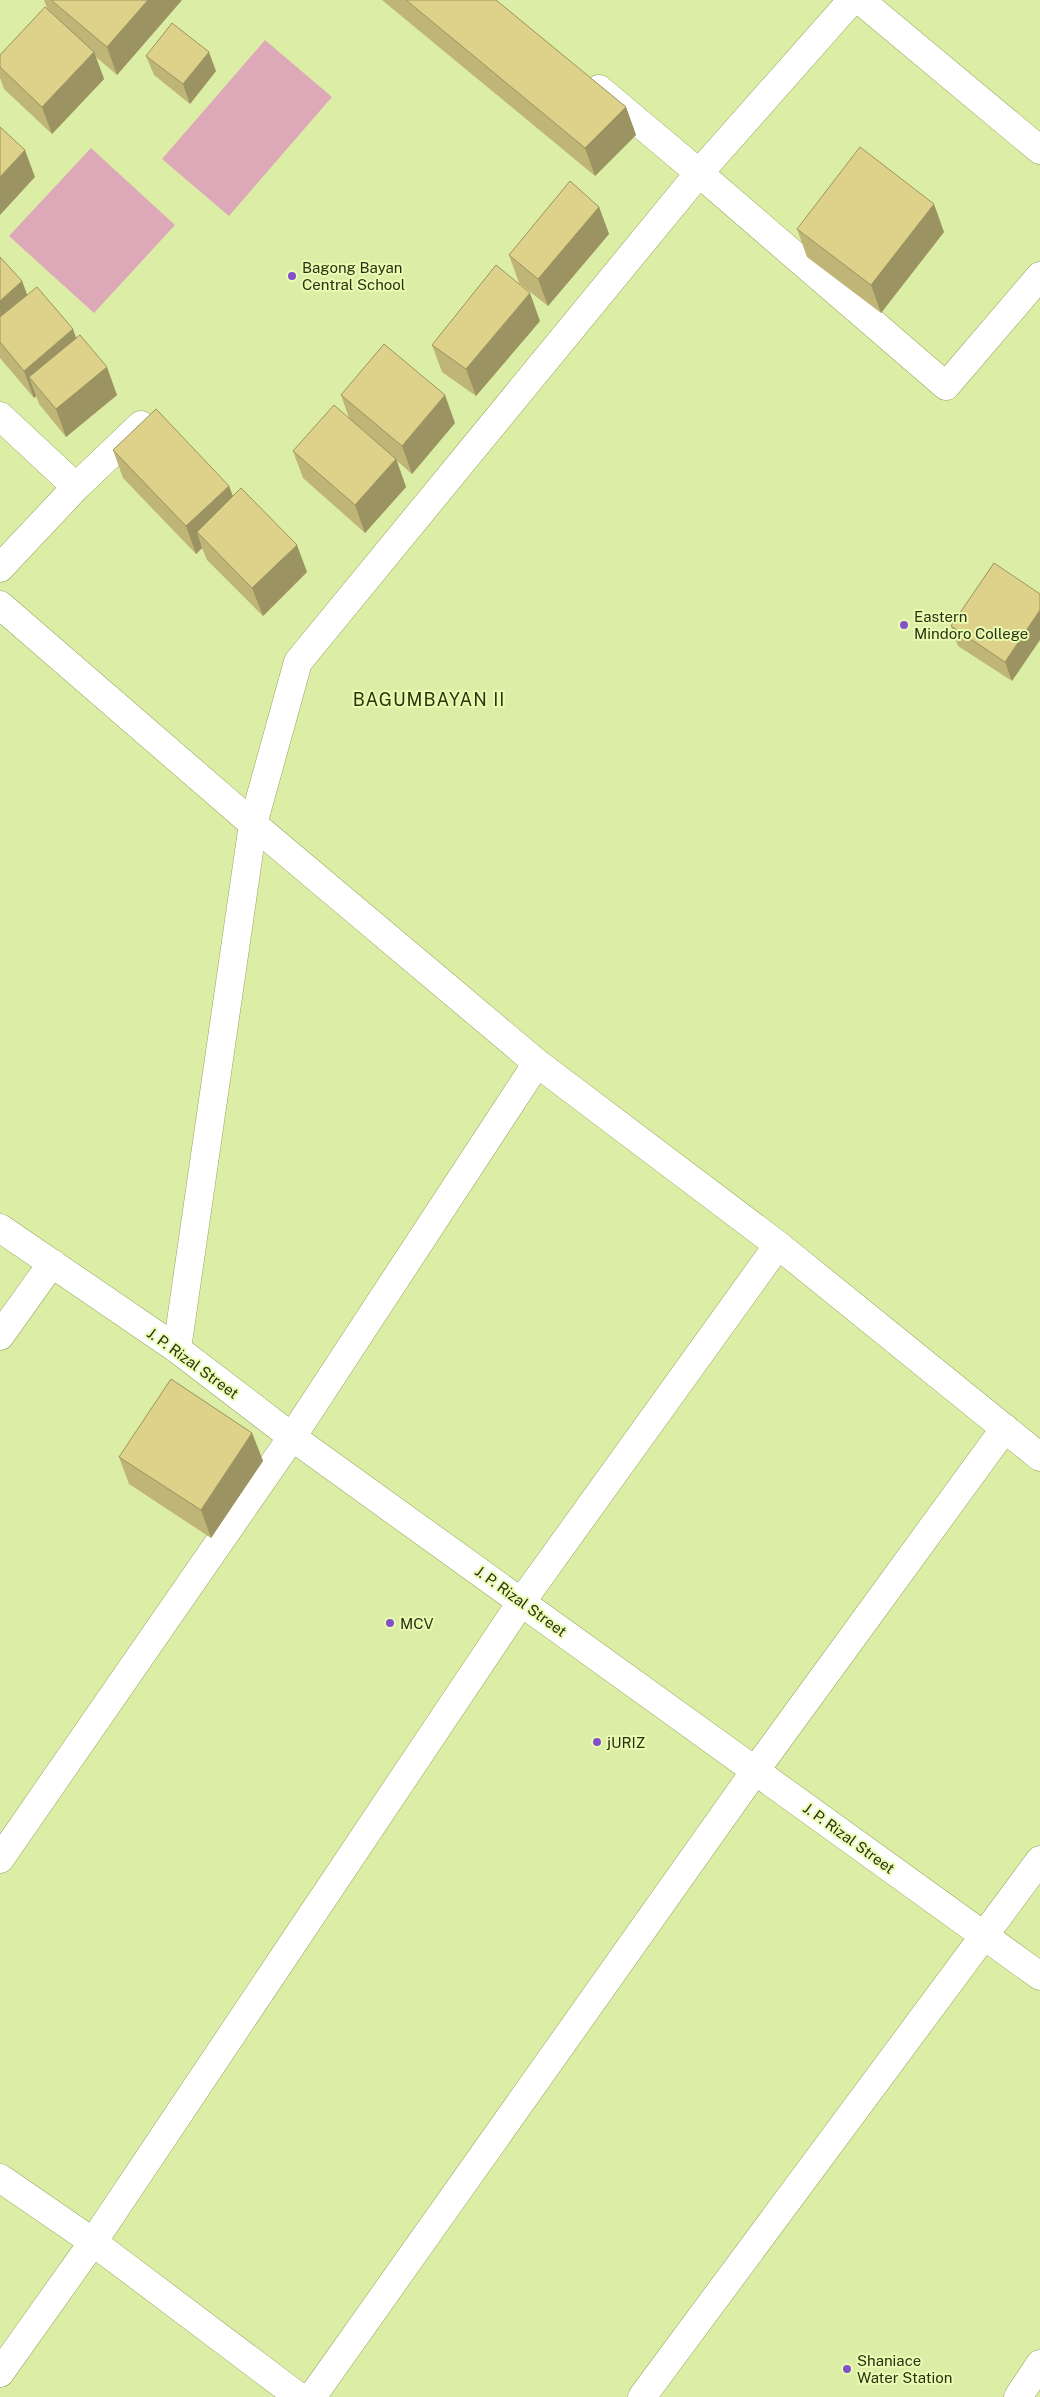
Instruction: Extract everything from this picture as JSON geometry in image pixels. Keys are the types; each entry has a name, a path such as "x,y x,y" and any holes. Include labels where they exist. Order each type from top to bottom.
{"street":[{"path":"177,1350 254,824 298,662 699,173 852,0"},
{"path":"860,0 1040,150"},
{"path":"577,70 946,386 1040,276"},
{"path":"0,568 76,487 156,412"},
{"path":"0,416 76,487"},
{"path":"0,605 254,824 537,1063 778,1245 1040,1457"},
{"path":"0,1859 292,1437 537,1063"},
{"name":"J. P. Rizal Street","path":"0,1228 177,1350 292,1437 1040,1976"},
{"path":"0,2373 93,2242 522,1601 778,1245"},
{"path":"0,1336 52,1263"},
{"path":"312,2397 755,1771 1005,1428"},
{"path":"642,2397 1040,1860"},
{"path":"0,2178 93,2242 299,2397"},
{"path":"1018,2397 1040,2364"}],"shaded area":[{"path":"265,40 332,97 229,216 162,159"},
{"path":"91,148 175,225 94,313 9,236"}],"building":[{"path":"51,0 148,0 107,47"},
{"path":"406,0 496,0 626,107 585,148"},
{"path":"45,7 94,52 42,107 0,67 0,55"},
{"path":"172,23 209,52 183,84 146,56"},
{"path":"0,127 25,150 0,177"},
{"path":"860,147 934,204 871,285 797,229"},
{"path":"570,181 599,207 538,279 509,255"},
{"path":"0,257 22,281 0,301"},
{"path":"496,265 530,293 466,369 432,345"},
{"path":"37,287 73,329 24,371 0,342 0,317"},
{"path":"80,335 107,367 56,409 29,377"},
{"path":"384,344 445,395 402,446 341,395"},
{"path":"334,405 396,459 355,505 293,451"},
{"path":"156,409 229,486 186,526 113,450"},
{"path":"241,488 297,545 252,588 197,532"},
{"path":"994,563 1040,594 1040,610 1005,662 951,626"},
{"path":"171,1379 252,1433 201,1510 119,1457"}],"place":[{"name":"Bagong Bayan Central School","path":"292,276"},
{"name":"Eastern Mindoro College","path":"904,625"},
{"name":"MCV","path":"390,1623"},
{"name":"jURIZ","path":"597,1742"},
{"name":"Shaniace Water Station","path":"847,2369"}],"district":[{"name":"BAGUMBAYAN II","path":"429,699"}]}
